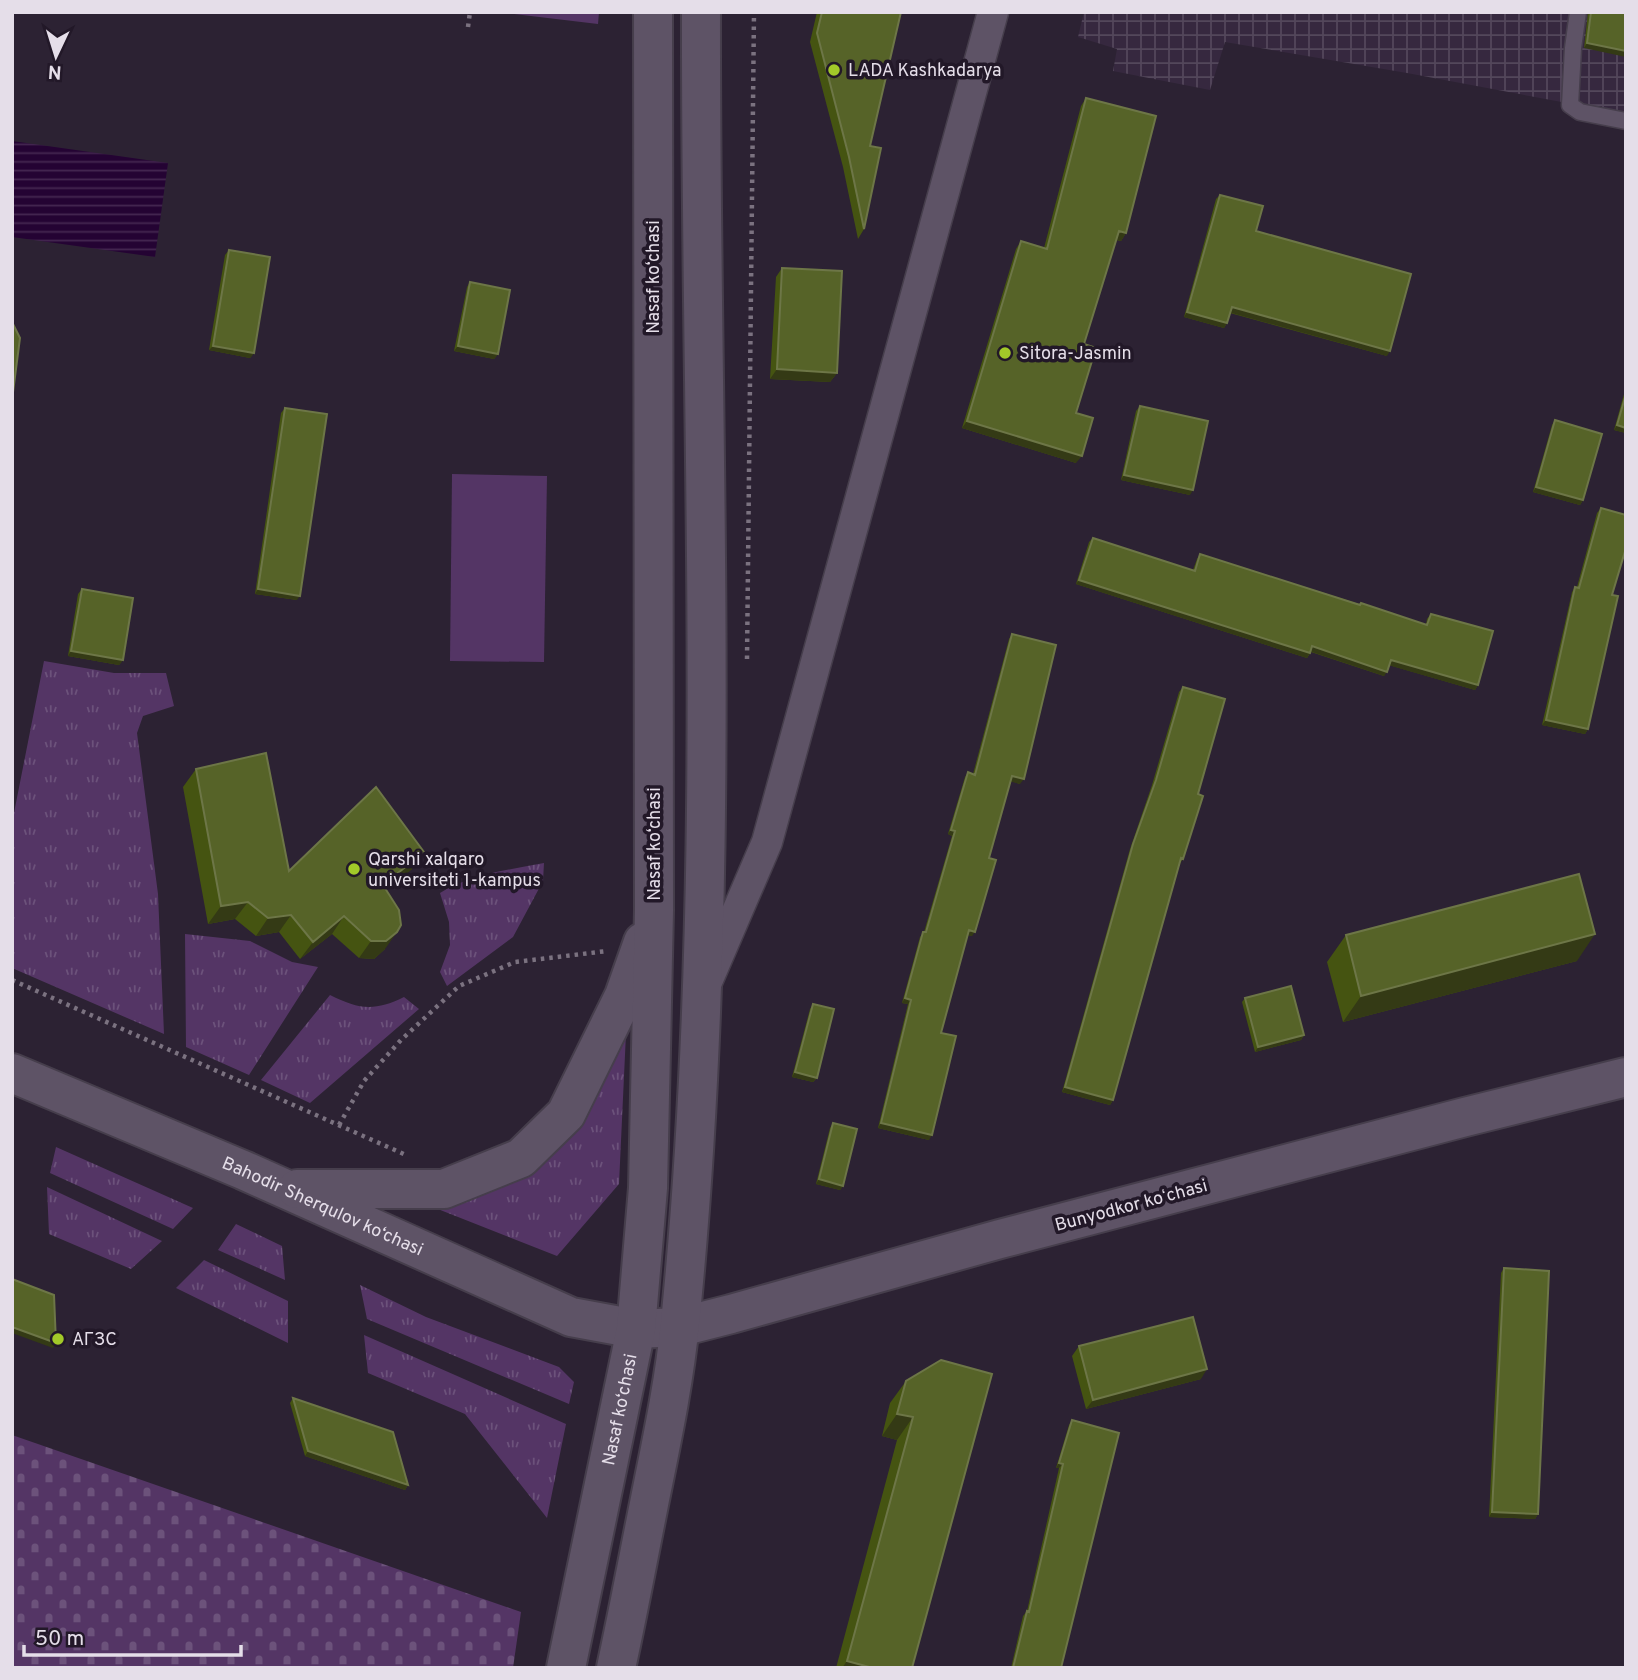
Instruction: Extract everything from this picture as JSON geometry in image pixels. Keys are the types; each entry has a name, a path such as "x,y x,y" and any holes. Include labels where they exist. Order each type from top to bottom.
{"main road":[{"name":"Nasaf ko‘chasi","path":"566,1668 636,1329 648,1188 654,910 653,12"},
{"path":"616,1668 665,1429 680,1326 696,1128 703,991 707,640 701,12"},
{"path":"284,1189 444,1189 521,1158 566,1114 624,996 654,910"},
{"name":"Bahodir Sherqulov ko‘chasi","path":"12,1073 284,1189 571,1317 636,1329"},
{"name":"Bunyodkor koʻchasi","path":"636,1329 680,1326 1000,1239 1626,1077"}],"street":[{"path":"703,991 767,842 993,12"}],"lane":[{"path":"1578,12 1570,105 1580,112 1626,121"}],"path":[{"path":"468,27 470,12"},
{"path":"747,659 754,12"},
{"path":"339,1125 364,1081 401,1040 459,986 515,962 608,951"},
{"path":"12,980 410,1156"}],"shaded area":[{"path":"1084,12 1626,12 1626,114 1225,42 1210,90 1113,71 1117,49 1078,37"},
{"path":"12,141 168,163 155,257 12,237"}],"green space":[{"path":"498,12 599,12 598,24"},
{"path":"452,474 547,476 544,662 450,661"},
{"path":"44,661 114,673 166,673 174,706 143,716 137,733 158,894 164,1034 12,968 12,823"},
{"path":"544,863 543,881 513,937 447,986 440,972 450,945 449,922 440,893 477,877"},
{"path":"185,934 250,941 292,962 318,967 249,1075 186,1047"},
{"path":"330,995 366,1007 384,1005 404,997 419,1009 310,1103 261,1080"},
{"path":"626,1033 619,1184 557,1256 420,1202 478,1190"},
{"path":"56,1147 193,1208 173,1229 50,1173"},
{"path":"47,1187 162,1241 131,1269 49,1234"},
{"path":"236,1224 282,1246 285,1280 218,1250"},
{"path":"204,1260 288,1301 288,1343 176,1288"},
{"path":"360,1285 426,1317 559,1367 574,1382 569,1404 367,1319"},
{"path":"364,1335 566,1424 547,1518 465,1414 368,1373"},
{"path":"12,1435 521,1612 513,1668 12,1668"}],"building":[{"path":"822,12 901,12 870,146 881,148 864,229 849,157 817,33"},
{"path":"1591,12 1626,12 1626,51 1587,43"},
{"path":"1086,98 1156,116 1126,233 1119,231 1084,344 1096,348 1076,413 1093,418 1082,456 967,421 1021,241 1047,249"},
{"path":"1220,195 1263,206 1256,231 1411,274 1390,351 1232,307 1227,323 1187,312"},
{"path":"229,250 270,257 254,353 213,346"},
{"path":"782,268 842,271 837,373 777,369"},
{"path":"470,282 510,290 498,354 458,346"},
{"path":"12,322 20,338 12,400"},
{"path":"1626,394 1626,428 1617,425"},
{"path":"1140,406 1208,421 1193,490 1124,475"},
{"path":"285,408 327,414 300,596 258,589"},
{"path":"1555,420 1602,434 1583,500 1536,487"},
{"path":"1601,508 1626,515 1626,548 1612,595 1618,596 1588,729 1546,720 1575,587 1579,588"},
{"path":"1093,538 1195,571 1200,554 1427,625 1431,614 1493,631 1478,685 1391,660 1387,672 1312,646 1310,653 1079,580"},
{"path":"82,589 133,598 123,660 71,651"},
{"path":"1012,634 1056,645 1024,779 1012,776 989,858 996,860 975,932 969,930 941,1033 956,1036 932,1135 881,1123 911,1000 905,998 955,831 951,830 968,772 975,775"},
{"path":"1183,687 1225,699 1198,794 1203,796 1183,859 1181,858 1113,1100 1065,1087 1133,844 1156,780"},
{"name":"Qarshi xalqaro universiteti 1-kampus","path":"266,753 289,871 376,787 424,852 383,885 399,910 401,925 386,941 371,941 344,916 313,942 291,915 268,918 248,902 221,906 196,769"},
{"path":"1579,874 1595,934 1361,996 1346,935"},
{"path":"1291,986 1304,1035 1258,1047 1245,998"},
{"path":"813,1004 834,1009 817,1078 795,1072"},
{"path":"833,1123 857,1129 843,1186 819,1179"},
{"path":"1504,1268 1549,1271 1538,1514 1492,1512"},
{"path":"12,1279 54,1295 56,1343 12,1327"},
{"path":"1193,1317 1207,1369 1093,1400 1079,1346"},
{"path":"941,1360 992,1374 912,1668 873,1668 847,1661 913,1417 897,1414 906,1381"},
{"path":"293,1398 393,1432 408,1485 308,1451"},
{"path":"1072,1420 1119,1433 1061,1668 1013,1668 1027,1611 1029,1612 1063,1464 1059,1463"}],"place":[{"name":"LADA Kashkadarya","path":"834,70"},
{"name":"Sitora-Jasmin","path":"1005,353"},
{"name":"Qarshi xalqaro universiteti 1-kampus","path":"354,869"},
{"name":"АГЗС","path":"58,1339"}]}
